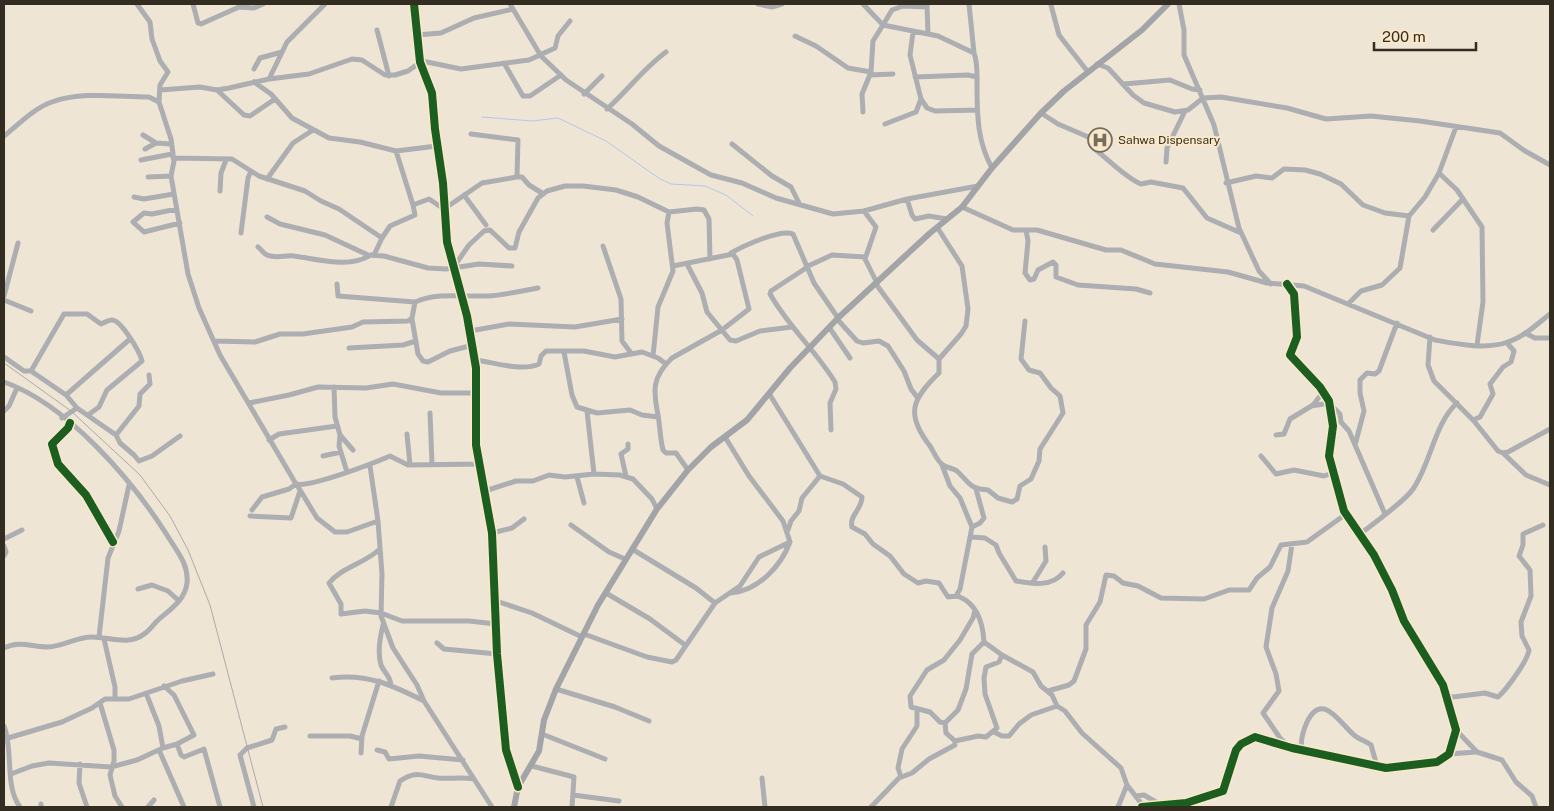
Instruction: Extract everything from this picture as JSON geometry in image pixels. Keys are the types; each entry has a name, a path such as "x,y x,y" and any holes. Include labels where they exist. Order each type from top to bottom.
{"main road":[{"path":"514,807 518,787 539,752 546,715 556,689 583,636 625,559 657,509 688,470 711,447 746,420 770,395 809,347 829,327 962,207 992,168 1041,113 1097,64 1142,30 1166,4"}],"street":[{"path":"137,4 150,22 152,39 160,61 168,72 160,90 159,102 173,156 171,176 174,194 188,274 199,308 214,341 269,440 317,518 335,532 347,532 378,521"},
{"path":"193,4 198,23 201,24 239,8 257,7 263,4"},
{"path":"269,78 287,42 324,4"},
{"path":"414,4 420,62 432,93 443,183 447,242 470,331 475,360 477,393 475,425 492,533 497,654 506,750 518,787"},
{"path":"758,4 772,7 782,4"},
{"path":"863,4 883,25 928,34 974,53"},
{"path":"869,4 870,11"},
{"path":"969,4 982,150 992,168"},
{"path":"1178,4 1184,30 1184,55 1216,131 1226,183 1241,233 1259,270 1271,284"},
{"path":"863,112 862,94 870,74 873,41 892,10 902,6 927,5 928,34"},
{"path":"1052,5 1059,35 1088,72"},
{"path":"417,35 441,34 474,18 511,6 541,56 560,75 584,94 632,124 659,146 711,175 742,183 800,205 833,214 864,212 907,199 978,186"},
{"path":"160,90 200,87 217,90 269,78 309,74 356,59 389,76 408,71 420,62 461,69 529,60 555,48 558,36 570,21"},
{"path":"377,30 389,76"},
{"path":"913,32 909,51 921,99 930,110 977,110"},
{"path":"795,36 816,46 848,68 870,74 893,74"},
{"path":"254,69 260,58 282,52"},
{"path":"607,109 633,84 647,66 666,52"},
{"path":"504,63 523,96 530,96 560,75"},
{"path":"1097,64 1108,68 1133,95 1144,103 1175,112 1185,111"},
{"path":"915,77 968,75 977,77"},
{"path":"584,94 602,76"},
{"path":"1124,84 1170,80 1192,89 1200,90"},
{"path":"254,82 292,118 334,140 360,142 396,152 437,146"},
{"path":"217,90 244,115 250,116 275,100"},
{"path":"4,136 44,106 68,98 83,96 149,97 159,102"},
{"path":"1166,162 1166,148 1185,111 1203,98 1221,98 1287,108 1326,119 1371,116 1395,117 1456,128 1502,133 1525,151 1550,165"},
{"path":"885,124 916,112 921,99"},
{"path":"1041,113 1058,124 1092,139"},
{"path":"1349,303 1361,291 1382,285 1397,273 1404,257 1409,216 1425,197 1439,173 1456,128"},
{"path":"267,179 293,143 313,130"},
{"path":"471,134 518,140 517,177"},
{"path":"143,135 156,142 171,144"},
{"path":"146,149 156,142"},
{"path":"732,144 772,176 791,187 800,205"},
{"path":"1096,150 1123,171 1131,180 1142,184 1150,182 1183,188 1207,218 1241,233"},
{"path":"258,247 266,254 276,257 292,256 329,263 355,260 373,255 390,226 415,215 396,152"},
{"path":"141,160 173,156 232,159 267,179 305,191 321,202 339,209 382,238"},
{"path":"220,191 221,173 226,160"},
{"path":"1226,183 1256,176 1272,178 1284,169 1305,170 1341,184 1363,205 1385,213 1409,216"},
{"path":"242,233 248,178 251,171"},
{"path":"1439,173 1455,187 1482,227 1483,302 1477,345"},
{"path":"148,177 171,176"},
{"path":"444,208 482,183 517,177 522,177 529,185 542,193"},
{"path":"453,268 469,245 484,230 490,230 509,248 515,248 519,232 542,193 570,186 607,188 638,197 669,212 697,209 706,213 709,219 710,259"},
{"path":"134,197 144,199 174,194"},
{"path":"464,195 486,225"},
{"path":"1433,230 1463,198"},
{"path":"907,199 915,219 929,216 947,219"},
{"path":"413,205 429,200 444,208"},
{"path":"962,207 1010,229 1037,230 1106,250 1121,250 1156,264 1228,272 1271,284 1304,286 1430,337 1447,342 1477,345 1507,343 1526,333 1550,314"},
{"path":"177,209 152,214 144,213 133,222 144,232 180,223"},
{"path":"653,356 658,307 671,277 673,266 667,223 669,212"},
{"path":"864,212 874,223 876,230 865,257 866,264 876,284 917,340 940,359"},
{"path":"267,217 280,224 325,235 373,255 428,268 453,268 479,264 512,266"},
{"path":"938,227 957,255 962,266 968,309 966,326 940,359 938,373 917,397 915,410 917,426 941,464 950,486 960,498 972,527 972,537 968,545 960,589 956,596"},
{"path":"1026,230 1028,241 1025,273 1030,280 1034,279 1038,270 1053,262 1056,265 1056,277 1075,285 1136,289 1150,293"},
{"path":"673,266 710,259 731,253 772,236 789,233 798,244 806,267 838,319 857,341 863,343 879,341 888,346 904,371 911,389 917,397"},
{"path":"4,296 18,244"},
{"path":"603,246 621,300 622,341 630,353"},
{"path":"688,470 676,453 666,453 662,450 654,389 658,376 666,364 722,330 749,309 737,260 731,253"},
{"path":"830,430 830,403 836,388 836,382 792,327 770,292 806,267 832,255 865,257"},
{"path":"688,264 702,293 707,312 733,341 760,331 792,327"},
{"path":"337,284 338,296 415,302 433,296 487,296 538,288"},
{"path":"1288,284 1294,294 1297,337 1290,355 1324,392 1330,404 1334,426 1329,456 1346,514 1379,564 1404,621 1436,673 1447,696 1456,730 1477,752"},
{"path":"4,300 31,311"},
{"path":"415,302 412,319 420,358 426,362 450,351 473,345"},
{"path":"31,371 64,314 87,314 101,324 112,320 119,322 139,352 142,360 107,390 99,406 88,415"},
{"path":"214,341 255,342 280,334 303,334 352,327 363,322 402,322 412,319"},
{"path":"470,331 509,324 575,327 622,319"},
{"path":"941,464 957,471 964,481 976,489 988,490 1001,499 1015,501 1020,486 1031,479 1039,461 1040,449 1062,415 1060,396 1051,388 1040,373 1028,370 1021,359 1025,321"},
{"path":"1355,445 1364,410 1360,393 1360,380 1367,373 1375,374 1379,371 1397,323"},
{"path":"829,327 850,358"},
{"path":"1526,333 1535,338 1550,338"},
{"path":"1430,337 1427,360 1429,371 1437,384 1473,420 1494,448 1503,453 1526,475 1550,485"},
{"path":"66,395 130,339"},
{"path":"349,348 403,345 416,341"},
{"path":"1473,420 1480,417 1492,395 1490,384 1512,360 1514,351 1507,343"},
{"path":"475,360 534,366 539,364 541,356 546,351 584,350 616,358 630,353 642,352 666,364"},
{"path":"564,352 574,403 587,411 597,414 632,410 642,415 658,417"},
{"path":"4,356 24,371 31,371 66,395 77,408 116,435 120,443 141,462 180,436"},
{"path":"116,435 139,406 140,394 150,384 150,375"},
{"path":"4,382 17,388 70,423 106,457 151,510 184,561 187,583 185,593 179,602 142,636 123,640 101,638 74,640 50,646 20,643 4,648"},
{"path":"249,403 289,396 311,388 366,388 393,384 441,393 477,393"},
{"path":"334,387 337,426 340,435 353,450"},
{"path":"4,411 9,406 17,388"},
{"path":"1276,435 1284,434 1290,419 1310,406 1324,392"},
{"path":"770,395 820,476 843,484 862,498 862,502 851,520 852,528 865,534 873,544 890,556 904,574 918,583 935,582 941,586 948,597 956,596 963,599 975,610 980,618 984,642 1002,655 1030,669 1041,686 1048,691 1057,706 1065,711 1082,733 1122,768 1127,785 1146,807 1186,803 1224,790 1236,750 1241,744 1254,738 1386,768 1410,764 1430,764 1438,762 1449,754 1460,751 1477,752 1503,762 1516,782 1532,796 1536,807"},
{"path":"1360,534 1412,490 1431,457 1438,432 1448,412 1457,403"},
{"path":"1330,404 1341,415 1341,422 1348,429 1385,514"},
{"path":"1310,406 1330,404"},
{"path":"62,418 77,408"},
{"path":"587,411 594,474"},
{"path":"430,414 432,464"},
{"path":"70,423 68,429 53,442 52,447 58,464 86,495 113,542"},
{"path":"269,440 279,434 337,426"},
{"path":"1503,453 1550,429"},
{"path":"407,434 410,466"},
{"path":"340,435 338,446 347,472"},
{"path":"726,437 749,476 788,530 790,542 783,558 769,574 748,591 731,593"},
{"path":"626,476 621,454 628,449 628,444"},
{"path":"323,456 341,452"},
{"path":"300,491 291,518 251,513 262,497 296,485 370,466 391,456 410,466 480,464"},
{"path":"1261,456 1276,474 1294,470 1324,476 1335,472"},
{"path":"370,466 378,521 382,574 381,613 384,625 394,648 417,685 424,701 492,807"},
{"path":"485,491 516,481 533,480 547,476 577,477 594,474 626,476 632,479 652,500 657,509"},
{"path":"788,530 791,521 799,511 802,498 820,476"},
{"path":"577,477 584,503"},
{"path":"115,699 115,687 101,638 103,584 113,542 119,531 129,485"},
{"path":"972,527 980,523 984,518 976,489"},
{"path":"1048,691 1070,685 1074,681 1086,649 1086,625 1102,598 1106,575 1114,576 1123,583 1138,586 1161,598 1205,599 1228,590 1251,589 1257,578 1270,567 1280,545 1309,540 1346,514"},
{"path":"492,533 512,528 524,519"},
{"path":"570,525 609,552 625,559"},
{"path":"1447,696 1485,693 1498,696 1512,681 1526,659 1529,650 1522,636 1521,622 1531,596 1530,570 1519,556 1523,547 1524,534 1543,525"},
{"path":"4,539 22,530"},
{"path":"972,537 994,542 1015,580 1052,582 1063,574"},
{"path":"496,601 532,612 583,636 647,657 668,661 676,660 702,626 715,602 740,586 759,557 790,542"},
{"path":"1292,544 1288,571 1272,608 1266,648 1276,674 1278,691 1263,713 1280,738 1292,748"},
{"path":"4,546 6,552 4,556"},
{"path":"1033,582 1046,561 1046,547"},
{"path":"380,549 366,561 342,571 329,585 341,604 341,614 365,611 381,613 402,621 469,621 496,624"},
{"path":"632,549 696,588 715,602"},
{"path":"138,589 152,585 168,592 179,602"},
{"path":"606,593 650,619 685,646"},
{"path":"945,723 940,722 930,712 911,705 910,696 927,670 944,660 960,640 973,618 975,610"},
{"path":"384,625 380,641 381,663 389,676 391,686"},
{"path":"945,723 958,710 966,689 972,654 984,642"},
{"path":"437,643 444,650 497,654"},
{"path":"955,741 978,736 986,737 994,732 998,726 986,694 984,671 988,665 1000,661 1002,655"},
{"path":"8,738 40,730 105,699 129,699 164,686 213,674"},
{"path":"332,678 362,677 379,681 403,690 424,701"},
{"path":"360,753 362,739 379,681"},
{"path":"11,774 40,764 111,766 137,760 192,737 194,733 174,695 164,686"},
{"path":"556,689 615,707 649,721"},
{"path":"146,693 159,726 161,749 184,807"},
{"path":"100,703 114,750 114,761 111,766 112,783 120,807"},
{"path":"994,732 1002,736 1009,736 1019,724 1031,715 1057,706"},
{"path":"901,777 898,768 902,749 916,726 918,709"},
{"path":"1302,749 1301,738 1312,713 1318,709 1328,710 1354,736 1371,745 1377,766"},
{"path":"945,723 946,733 955,741"},
{"path":"4,726 8,738 11,786 20,807"},
{"path":"254,807 241,753 251,746 272,740 276,729 285,727"},
{"path":"1449,754 1456,730"},
{"path":"542,734 605,759"},
{"path":"310,736 350,736 362,739"},
{"path":"871,807 901,777 912,773 929,759 953,748 955,741"},
{"path":"177,744 181,755 184,757 204,749 220,807"},
{"path":"377,750 385,752 389,759 419,756 462,760"},
{"path":"80,764 79,783 87,807"},
{"path":"532,766 573,776 572,807"},
{"path":"391,807 400,781 409,776 422,773 438,778 474,778"},
{"path":"762,778 765,807"},
{"path":"4,785 11,786"},
{"path":"1118,807 1127,785"},
{"path":"573,795 619,801"},
{"path":"1136,796 1144,795 1161,805"},
{"path":"148,807 154,800"}],"waterway":[{"path":"482,117 532,121 558,118 606,141 660,179 671,184 705,186 726,195 753,216"}],"railway":[{"path":"4,363 71,411 140,475 170,516 188,550 210,605 263,807"}],"cycle path":[{"path":"414,4 420,62 432,93 443,183 447,242 467,316 476,368 476,445 492,533 497,654 506,750 518,787"},
{"path":"1142,807 1186,803 1223,791 1236,750 1241,744 1255,737 1292,748 1386,768 1437,762 1449,754 1456,730 1443,685 1404,621 1392,590 1374,555 1344,511 1329,456 1333,426 1329,401 1320,387 1290,355 1297,337 1294,294 1287,284"},
{"path":"70,423 68,428 52,444 58,464 86,495 113,542"}],"place":[{"name":"Sahwa Dispensary","path":"1100,140"}]}
